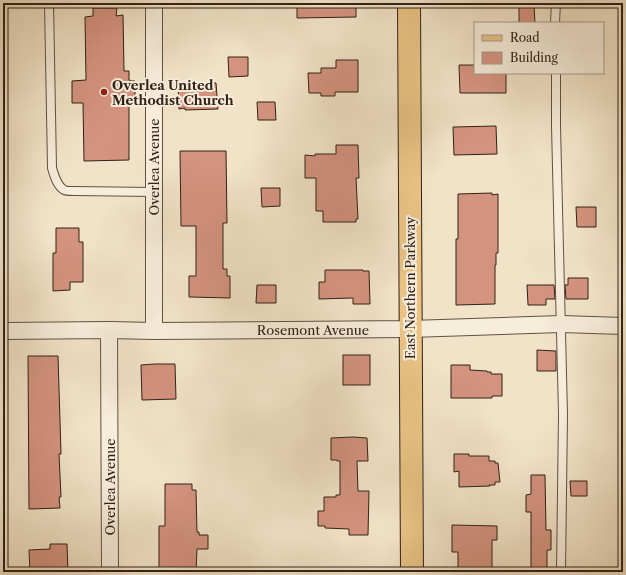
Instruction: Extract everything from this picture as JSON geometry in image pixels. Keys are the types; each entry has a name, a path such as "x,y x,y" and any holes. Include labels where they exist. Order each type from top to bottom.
{"main road":[{"name":"East Northern Parkway","path":"409,3 412,572"}],"street":[{"name":"Overlea Avenue","path":"154,3 154,331"},
{"name":"Rosemont Avenue","path":"3,331 410,330 561,324 623,326"},
{"name":"Overlea Avenue","path":"109,330 110,572"}],"lane":[{"path":"49,3 52,168 60,187 64,190 74,191 154,192"},
{"path":"555,22 556,3"},
{"path":"556,74 556,134 563,414 561,572"}],"building":[{"path":"297,3 356,3 356,17 297,18"},
{"path":"534,5 535,22 519,22 519,6"},
{"name":"Overlea United Methodist Church","path":"93,8 117,8 116,16 123,15 124,71 129,71 130,81 135,81 135,102 129,102 129,160 84,161 83,103 72,103 72,81 86,80 85,17 93,16"},
{"path":"228,57 248,57 248,76 229,77"},
{"path":"336,60 358,60 358,92 335,92 335,96 321,96 321,93 309,93 308,73 321,73 321,68 336,68"},
{"path":"459,65 474,65 474,74 506,74 506,93 460,93"},
{"path":"216,83 218,109 179,109 178,84"},
{"path":"257,102 275,102 276,120 258,120"},
{"path":"496,126 497,154 454,155 453,127"},
{"path":"336,145 358,145 359,178 356,178 358,219 356,219 356,222 323,222 323,211 316,211 316,178 305,178 305,155 315,156 315,154 336,154"},
{"path":"180,151 226,151 227,223 223,223 223,269 227,269 227,276 230,276 230,298 189,297 189,276 196,276 196,226 181,226"},
{"path":"261,188 280,188 280,206 262,207"},
{"path":"492,193 492,195 498,194 498,253 496,253 495,265 495,304 456,305 458,194"},
{"path":"576,207 596,207 596,227 577,227"},
{"path":"56,228 79,228 79,242 83,242 83,282 70,282 70,290 53,291 53,253 56,253"},
{"path":"325,270 369,271 370,304 353,304 353,298 319,299 319,282 325,282"},
{"path":"568,278 588,278 588,299 566,299 565,285 568,285"},
{"path":"257,285 276,285 276,303 256,303"},
{"path":"527,285 554,285 555,299 546,299 546,305 528,305"},
{"path":"537,350 556,351 556,371 537,371"},
{"path":"343,355 370,355 370,385 343,385"},
{"path":"28,356 58,356 61,454 59,454 61,497 59,497 60,508 29,509"},
{"path":"175,364 176,399 142,400 141,365"},
{"path":"451,365 470,365 470,370 487,371 491,372 491,374 502,374 502,396 492,396 492,398 451,398"},
{"path":"331,438 367,438 368,461 357,461 358,491 369,491 368,535 349,535 349,529 325,528 325,526 318,526 318,511 324,511 324,497 336,497 336,495 340,495 340,461 331,460"},
{"path":"454,454 489,456 489,461 495,461 495,463 498,463 500,482 495,482 495,485 489,485 490,486 459,487 459,471 454,472"},
{"path":"531,475 545,475 546,530 551,530 551,550 547,550 547,572 531,572 531,512 526,512 526,495 531,494"},
{"path":"570,481 587,481 587,496 571,496"},
{"path":"165,484 192,484 192,490 196,490 197,532 199,532 199,535 208,535 208,549 197,549 196,572 159,572 159,526 165,526"},
{"path":"452,525 497,526 497,540 492,540 492,572 458,572 458,552 452,552"},
{"path":"50,544 67,544 68,572 30,572 29,550 50,549"}],"place":[{"name":"Overlea United Methodist Church","path":"104,92"}]}
